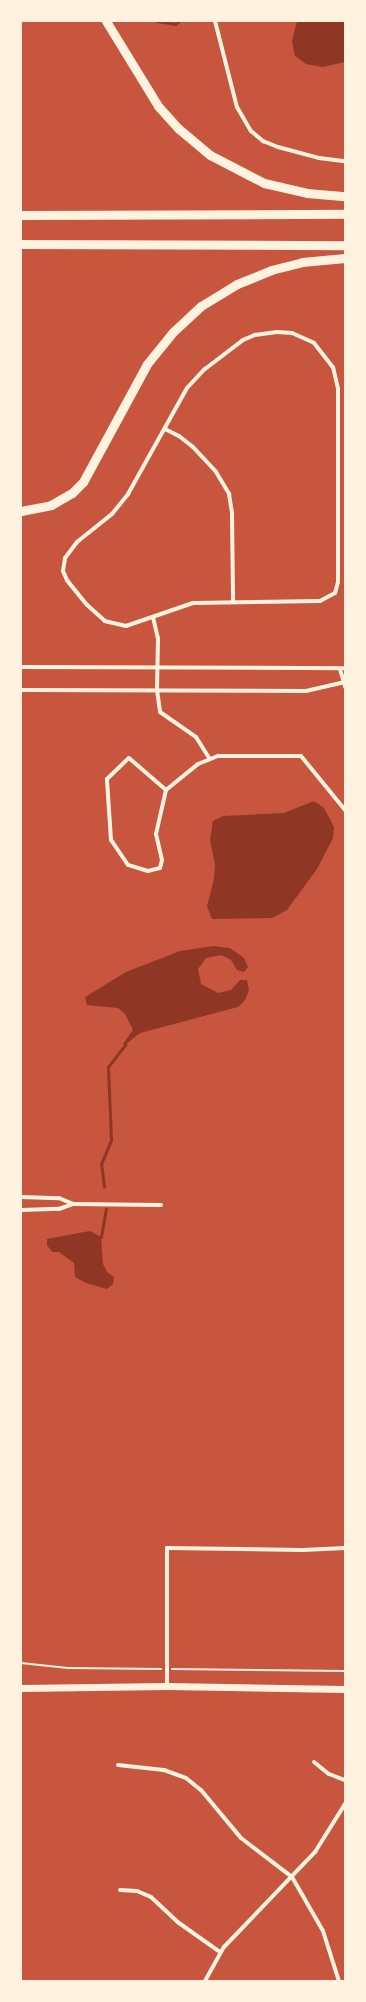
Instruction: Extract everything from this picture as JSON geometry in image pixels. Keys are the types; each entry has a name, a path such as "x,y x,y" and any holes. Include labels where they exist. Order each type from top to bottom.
{"highway":[{"path":"106,21 158,106 179,129 210,155 264,183 307,193 345,196"},
{"path":"21,215 345,214"},
{"path":"21,244 345,245"},
{"path":"21,511 51,505 72,493 83,482 148,364 173,332 201,306 224,291 266,272 302,262 345,258"}],"main road":[{"path":"21,1688 167,1686 345,1688"}],"street":[{"path":"215,21 237,107 248,128 263,141 312,156 345,161"},
{"path":"277,332 303,337 314,343 333,367 338,389 338,582 335,593 320,601 193,604 122,626 110,623 97,616 67,580 63,571 64,558 77,542 112,514 128,494 165,429 187,388 205,369 243,340 255,335 277,332"},
{"path":"165,429 179,436 193,447 216,472 229,494 232,514 233,602"},
{"path":"153,617 158,638 157,690 160,712 196,737 210,759"},
{"path":"21,667 343,668 344,684 306,691 21,690"},
{"path":"166,790 129,758 107,779 112,840 128,865 148,871 160,868 162,860 156,834 166,790 198,764 223,755 301,756 345,810"},
{"path":"21,1197 59,1198 73,1204"},
{"path":"21,1210 59,1209 73,1204 161,1205"},
{"path":"167,1686 167,1548 303,1550 345,1548"},
{"path":"314,1762 328,1774 345,1780"},
{"path":"118,1765 164,1770 186,1778 201,1790 241,1838 292,1877 323,1931 339,1981"},
{"path":"205,1981 220,1952 292,1877 322,1843 345,1804"},
{"path":"120,1890 137,1891 151,1897 179,1923 220,1952"}],"path":[{"path":"21,1663 68,1668 345,1671"}],"shaded area":[{"path":"297,21 345,21 345,62 323,67 306,64 295,56 292,41"},
{"path":"314,801 324,808 334,827 333,838 317,869 287,910 272,918 212,919 207,906 214,879 215,864 210,840 213,821 223,816 284,813"},
{"path":"213,946 230,948 244,958 248,967 244,972 237,970 231,960 221,955 206,958 198,969 201,984 218,993 231,990 240,980 247,980 249,990 245,1000 238,1007 140,1033 125,1045 123,1044 133,1030 125,1014 118,1008 87,1005 85,997 126,972 180,951"},
{"path":"90,1231 101,1237 103,1264 107,1272 114,1277 113,1284 107,1289 86,1283 75,1277 74,1263 59,1252 52,1252 47,1245 47,1239"}],"waterway":[{"path":"157,21 175,24 179,21"},
{"path":"104,1187 101,1164 111,1140 108,1067 125,1045"},
{"path":"101,1237 106,1209"}]}
